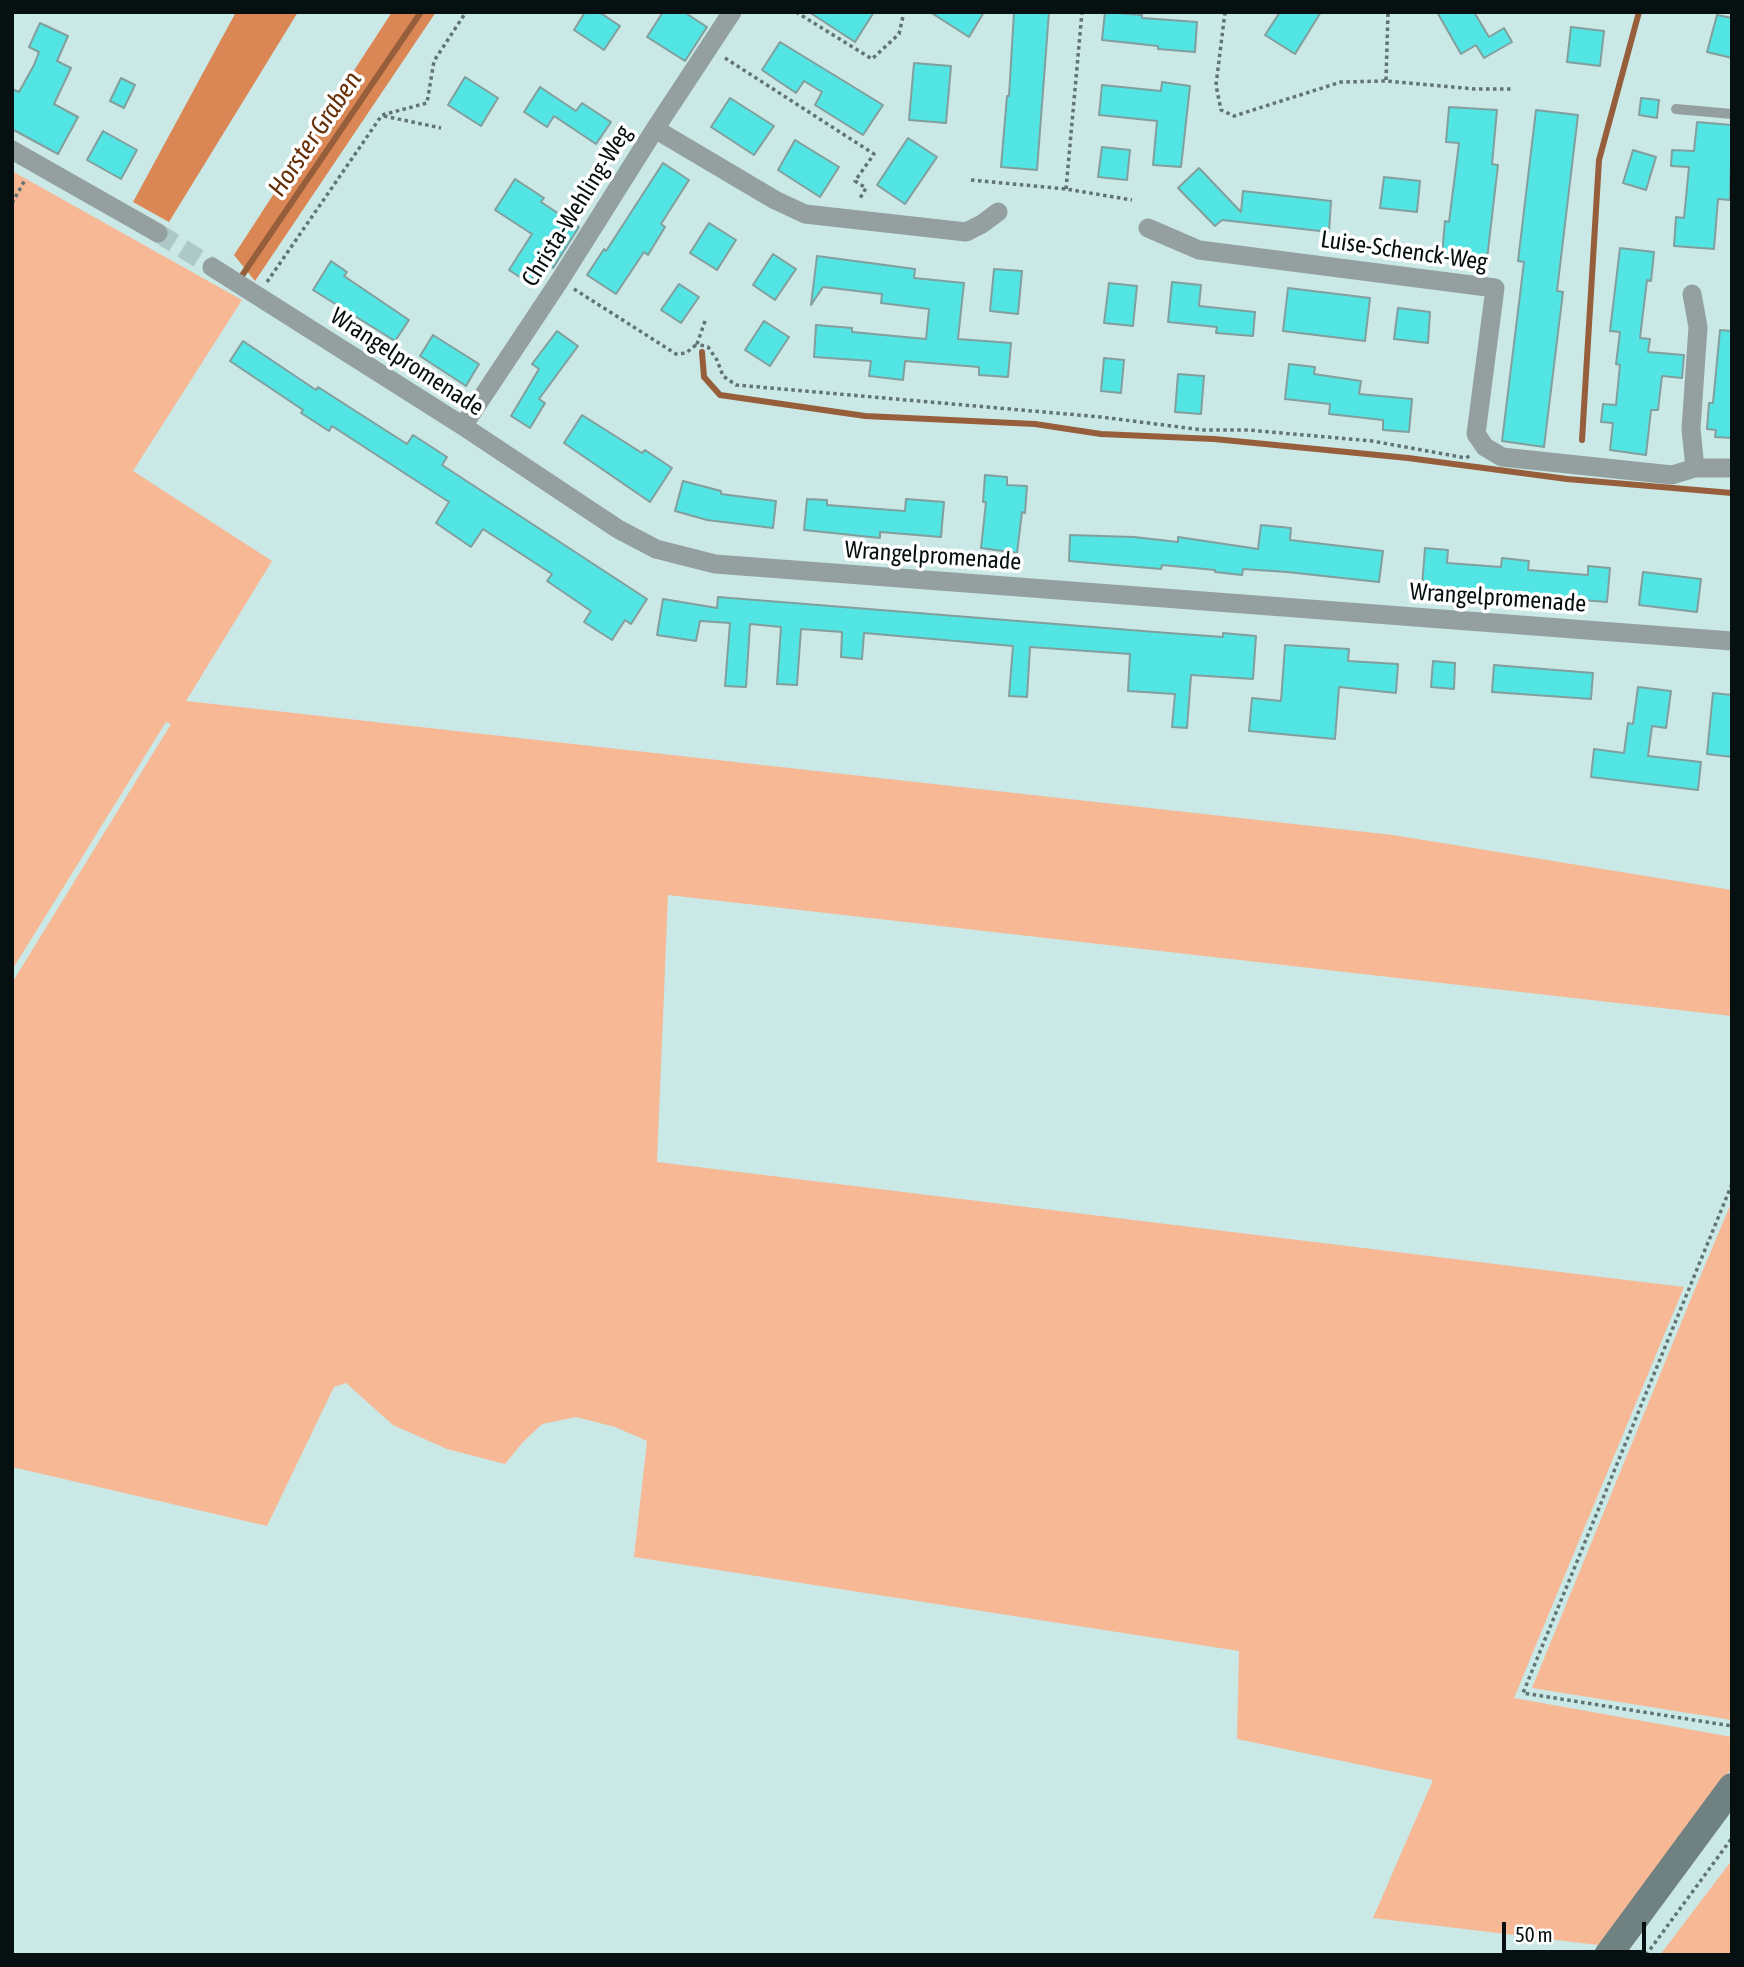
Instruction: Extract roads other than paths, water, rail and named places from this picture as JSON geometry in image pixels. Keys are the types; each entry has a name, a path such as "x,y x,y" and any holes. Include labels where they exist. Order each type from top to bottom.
{"main road":[{"path":"1608,1955 1732,1787"}],"street":[{"name":"Christa-Wehling-Weg","path":"463,426 732,12"},
{"path":"654,129 775,200 805,214 966,232 998,212"},
{"path":"12,150 158,233"},
{"name":"Luise-Schenck-Weg","path":"1148,228 1199,250 1495,288 1476,434 1485,447 1502,457 1672,475 1695,468"},
{"name":"Wrangelpromenade","path":"212,267 463,426 618,529 656,549 715,564 1732,641"},
{"path":"1692,294 1698,327 1691,429 1695,468 1732,468"}],"lane":[{"path":"1676,109 1732,114"}],"waterway":[{"name":"Horster Graben","path":"241,277 421,12"},
{"path":"1582,440 1599,160 1639,12"},
{"path":"702,352 704,377 720,395 865,416 1035,424 1101,434 1214,439 1408,458 1567,479 1732,493"}],"tunnel":[{"path":"158,233 212,267"}]}
